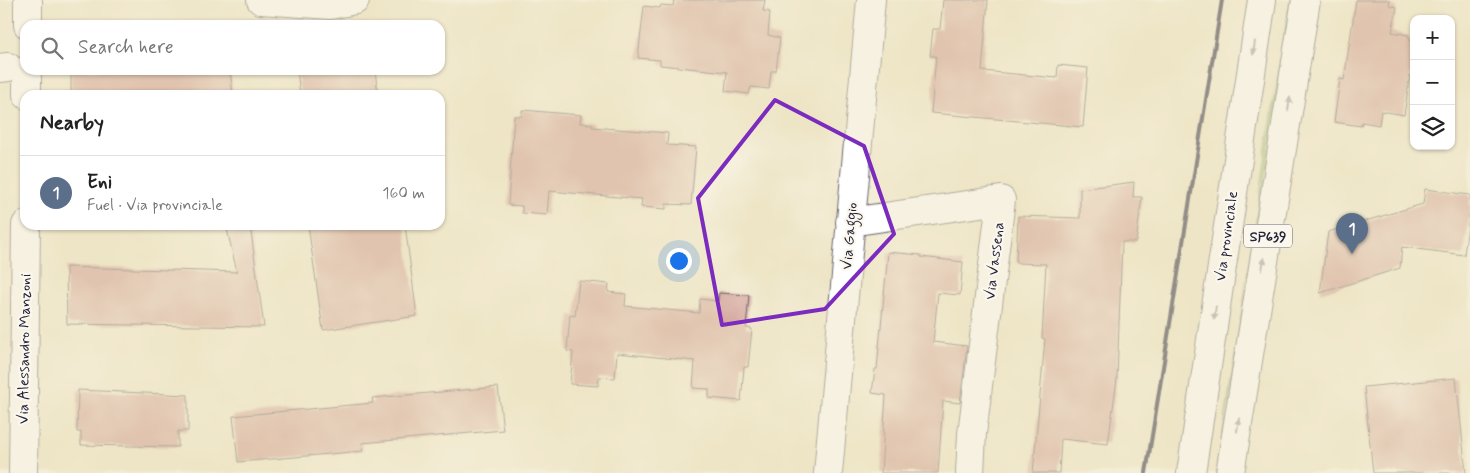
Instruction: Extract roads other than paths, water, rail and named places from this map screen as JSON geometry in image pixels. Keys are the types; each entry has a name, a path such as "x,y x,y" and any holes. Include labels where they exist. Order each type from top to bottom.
{"main road":[{"path":"28,0 28,20"},
{"path":"261,0 337,2"},
{"name":"Via Gaggio","path":"828,473 871,0"},
{"name":"Via provinciale","path":"1191,473 1262,0"},
{"name":"SP639","path":"1230,473 1306,0"},
{"path":"12,68 24,90"},
{"name":"Via Vassena","path":"850,222 1001,200 972,434 970,473"},
{"name":"Via Alessandro Manzoni","path":"23,473 26,230"}],"railway":[{"path":"1146,473 1222,0"}],"place":[{"name":"Eni","path":"1352,254"}]}
